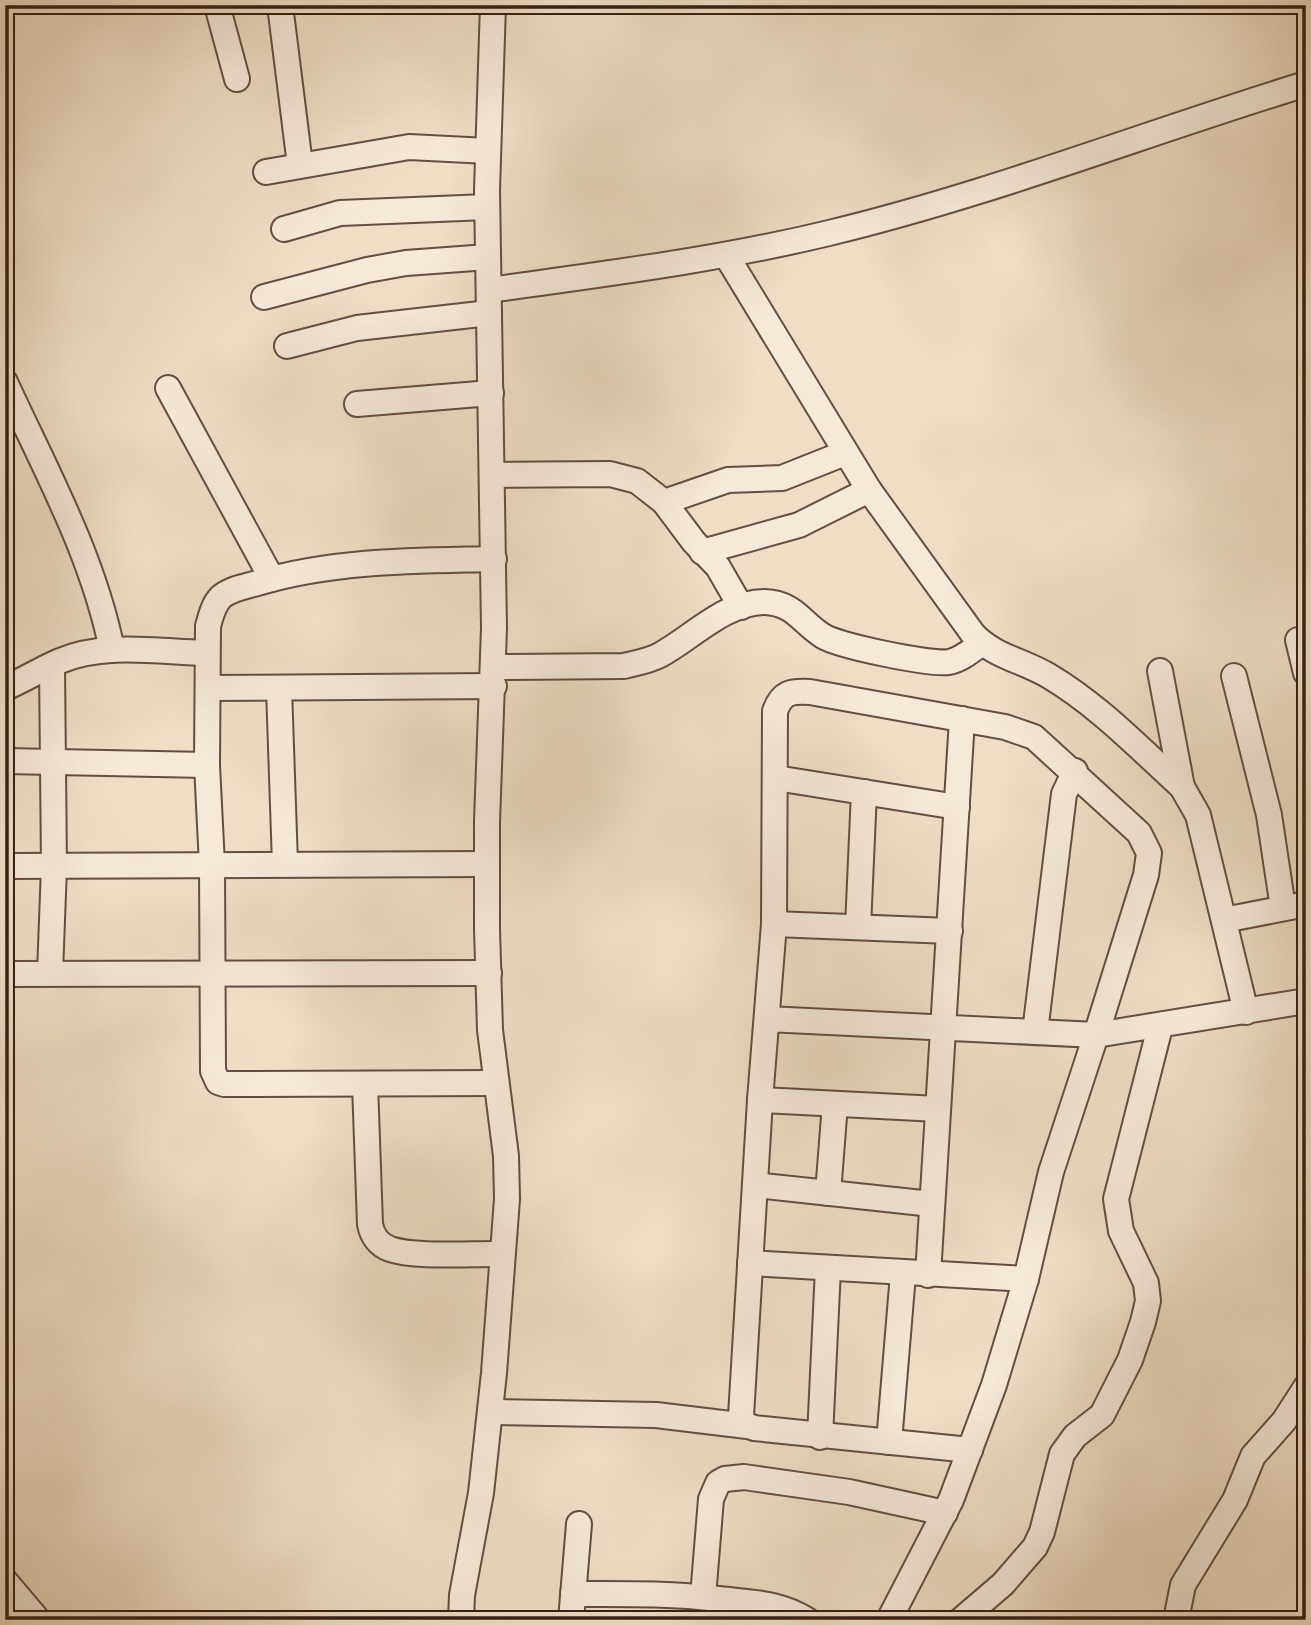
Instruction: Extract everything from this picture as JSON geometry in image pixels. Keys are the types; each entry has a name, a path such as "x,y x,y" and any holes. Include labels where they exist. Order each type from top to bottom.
{"street":[{"path":"216,5 237,79"},
{"path":"280,5 300,165"},
{"path":"461,1620 462,1595 481,1493 490,1412 502,1254 506,1156 496,1083 486,864 494,677 487,207 493,5"},
{"path":"288,346 357,328 828,233 990,190 1180,123 1306,84"},
{"path":"266,172 410,147 488,151"},
{"path":"284,229 340,213 487,207"},
{"path":"726,255 869,490 982,643 1048,675 1091,705 1182,787"},
{"path":"264,297 367,270 406,263 488,257"},
{"path":"5,382 89,566 102,604 112,650"},
{"path":"168,388 272,579"},
{"path":"357,404 491,393"},
{"path":"664,502 728,480 782,478 845,453"},
{"path":"493,475 625,476 637,481 664,502 702,552 726,578 741,607"},
{"path":"702,552 799,525 869,490"},
{"path":"494,559 347,563 272,579 233,590 221,597 210,618 206,653 206,765 212,865 214,1071 218,1082 496,1083"},
{"path":"208,688 279,688 494,677 624,666 658,656 741,607 763,602 781,604 794,610 827,639 937,662 951,662 982,643"},
{"path":"1298,640 1306,673"},
{"path":"5,688 83,654 112,650 206,653"},
{"path":"50,973 54,867 52,666"},
{"path":"1160,671 1182,787 1198,816 1246,1012"},
{"path":"1224,920 1294,906 1234,676"},
{"path":"279,688 285,864"},
{"path":"747,1426 741,1416 760,1100 774,924 775,710 779,698 791,691 1006,727 1034,737 1075,771 1123,816 1146,842 1149,853 1146,875 1051,1171 1026,1279 994,1385 945,1513 889,1620"},
{"path":"928,1275 962,719"},
{"path":"5,761 206,765"},
{"path":"1035,1032 1064,794 1075,771"},
{"path":"776,778 957,807"},
{"path":"858,928 863,792"},
{"path":"5,866 486,864"},
{"path":"774,924 950,931"},
{"path":"5,974 489,972"},
{"path":"768,1019 1096,1035 1160,1027 1306,1001"},
{"path":"961,1620 1003,1584 1035,1547 1042,1532 1062,1454 1075,1436 1102,1415 1130,1360 1143,1322 1148,1301 1146,1283 1121,1231 1116,1199 1160,1027"},
{"path":"365,1084 370,1224 376,1239 383,1246 401,1251 502,1254"},
{"path":"760,1100 938,1109"},
{"path":"828,1193 835,1104"},
{"path":"755,1185 932,1204"},
{"path":"750,1264 1026,1279"},
{"path":"820,1437 828,1268"},
{"path":"889,1442 903,1274"},
{"path":"1176,1620 1183,1585 1235,1500 1253,1456 1298,1419 1306,1387"},
{"path":"490,1412 656,1415 820,1437 970,1450"},
{"path":"703,1597 711,1499 718,1483 725,1479 744,1477 849,1492 945,1513"},
{"path":"571,1620 579,1524"},
{"path":"5,1581 38,1620"},
{"path":"573,1594 665,1593 768,1603 786,1608 807,1620"}]}
